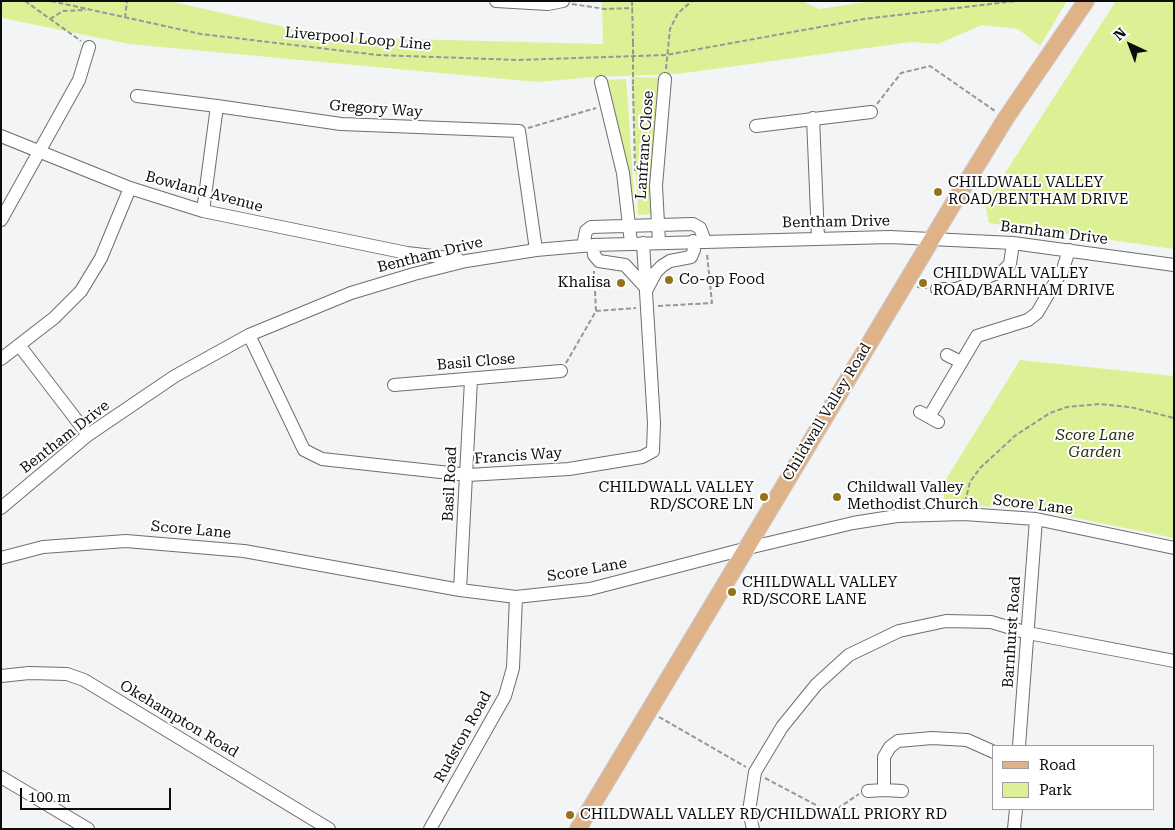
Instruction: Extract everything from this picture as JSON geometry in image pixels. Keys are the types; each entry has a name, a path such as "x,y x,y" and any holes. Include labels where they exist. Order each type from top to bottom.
{"main road":[{"name":"Childwall Valley Road","path":"578,829 748,548 930,240 1006,118 1086,1"}],"street":[{"path":"496,1 562,2"},
{"path":"1,220 79,80 89,47"},
{"name":"Lanfranc Close","path":"659,242 656,186 665,79"},
{"name":"Francis Way","path":"249,335 304,450 322,459 468,475 569,469 642,457 653,451 654,423 647,289 637,243 628,226 623,173 601,82"},
{"name":"Gregory Way","path":"137,96 341,124 519,131"},
{"path":"203,211 217,106"},
{"path":"756,126 871,112"},
{"path":"813,118 818,238"},
{"path":"519,131 536,250"},
{"name":"Bowland Avenue","path":"1,136 39,153 130,188 203,211 406,254 466,261"},
{"path":"1,359 54,318 81,291 101,258 130,188"},
{"path":"695,224 700,228 699,241 691,257 670,261 662,266 647,289 625,264 599,261 588,245 586,232 591,227 658,226 695,224"},
{"name":"Bentham Drive","path":"1,508 88,435 175,376 249,335 351,293 414,274 466,261 536,250 588,245 818,238 890,237 930,240"},
{"name":"Barnham Drive","path":"930,240 1013,243 1174,265"},
{"path":"937,289 956,289 1003,270 1010,264 1013,243"},
{"path":"929,417 979,335 1028,320 1034,316 1063,269 1069,250"},
{"path":"406,254 414,264 414,274"},
{"path":"19,345 88,435"},
{"path":"947,354 961,362"},
{"name":"Basil Close","path":"394,385 561,371"},
{"name":"Basil Road","path":"460,590 468,475 471,380"},
{"name":"Score Lane","path":"1,558 43,547 126,541 244,550 460,590 516,596 590,589 748,548 875,519 906,515 964,514 1036,520 1174,548"},
{"name":"Barnhurst Road","path":"1019,745 1036,520"},
{"name":"Rudston Road","path":"430,829 506,696 513,668 516,596"},
{"path":"753,829 749,811 755,772 788,720 816,685 849,655 899,631 946,621 991,622 1028,633 1174,661"},
{"name":"Okehampton Road","path":"1,676 30,673 67,674 84,680 329,829"},
{"path":"884,790 884,757 890,747 898,741 932,738 967,740 992,751"},
{"path":"1,777 88,829"},
{"path":"868,791 902,792"},
{"path":"1014,829 1016,810"}],"path":[{"path":"25,1 89,47"},
{"name":"Liverpool Loop Line","path":"51,1 201,34 378,55 519,60 666,55 864,19 1016,1"},
{"path":"125,18 127,1"},
{"path":"632,1 635,180"},
{"path":"666,55 670,29 678,13 692,1"},
{"path":"562,2 605,9 633,8"},
{"path":"50,19 63,11 90,10"},
{"path":"871,112 901,73 930,66 1006,118"},
{"path":"519,131 606,105"},
{"path":"596,311 712,303 699,241"},
{"path":"561,371 596,311 588,245"},
{"path":"903,285 937,289"},
{"path":"964,514 966,494 980,468 1016,434 1050,412 1067,407 1099,404 1130,407 1174,418"},
{"path":"648,711 831,813 860,794 868,791"}],"green space":[{"path":"1,1 169,1 329,37 603,44 602,1 802,1 819,9 873,1 1067,1 1040,46 1018,29 982,25 938,44 911,42 677,74 594,77 537,82 129,44 1,17"},
{"path":"1116,1 1174,1 1174,249 989,223 985,204"},
{"path":"631,77 663,78 654,214 638,215"},
{"path":"626,79 635,214 631,214 605,80"},
{"name":"Score Lane Garden","path":"1020,360 1174,376 1174,538 1036,510 967,505 945,506 943,484"}],"place":[{"name":"CHILDWALL VALLEY ROAD/BENTHAM DRIVE","path":"938,192"},
{"name":"Co-op Food","path":"669,280"},
{"name":"Khalisa","path":"621,283"},
{"name":"CHILDWALL VALLEY ROAD/BARNHAM DRIVE","path":"923,283"},
{"name":"CHILDWALL VALLEY RD/SCORE LN","path":"764,497"},
{"name":"Childwall Valley Methodist Church","path":"837,497"},
{"name":"CHILDWALL VALLEY RD/SCORE LANE","path":"732,592"},
{"name":"CHILDWALL VALLEY RD/CHILDWALL PRIORY RD","path":"570,815"}]}
